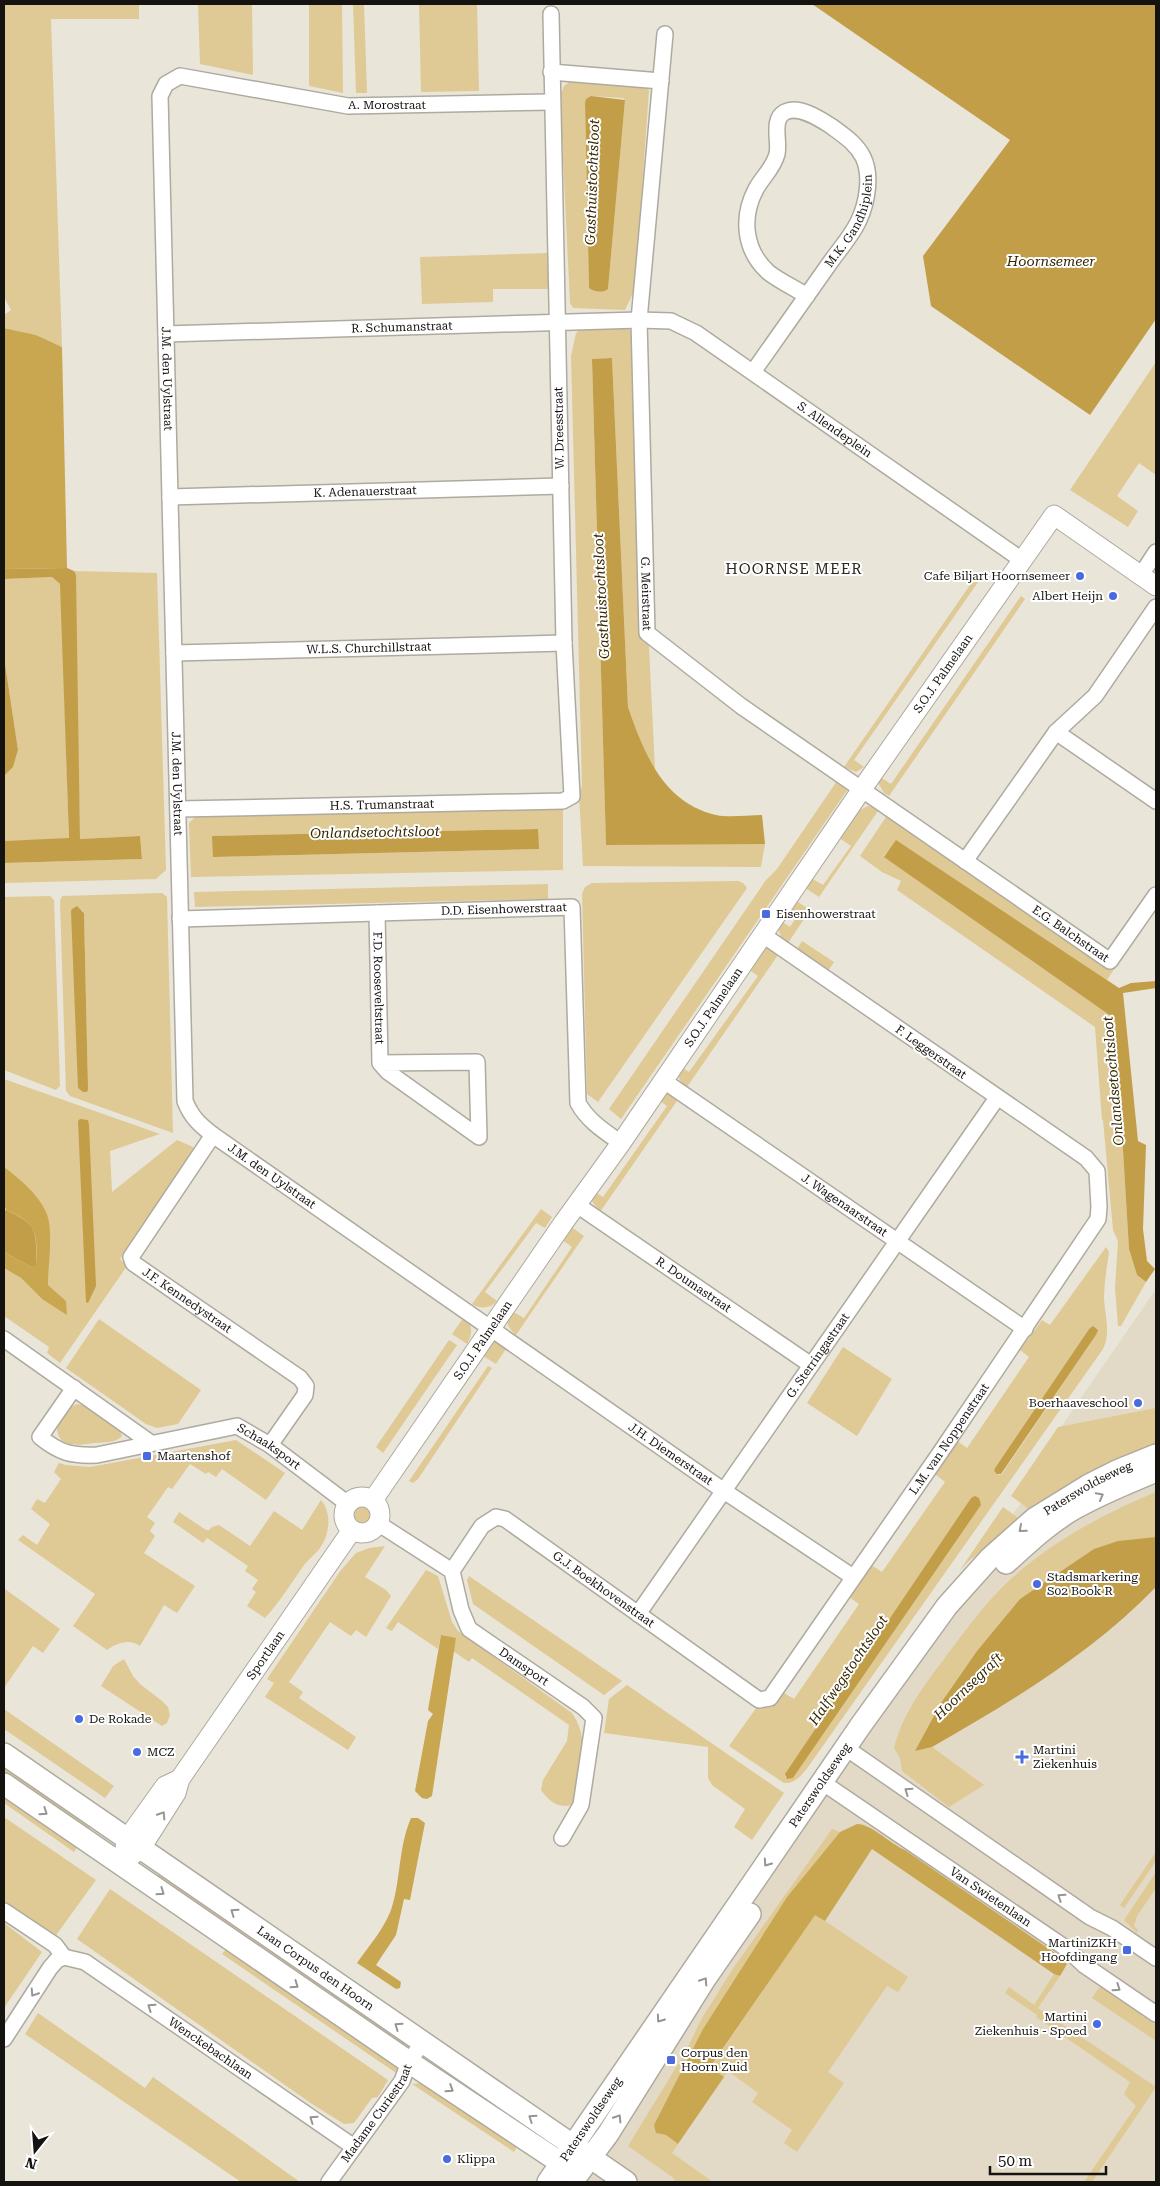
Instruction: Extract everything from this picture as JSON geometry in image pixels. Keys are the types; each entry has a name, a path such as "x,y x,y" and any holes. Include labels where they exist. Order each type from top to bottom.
{"main road":[{"name":"Paterswoldseweg","path":"852,1752 925,1633 947,1606 1012,1538 1034,1518 1088,1485 1156,1455"},
{"name":"Paterswoldseweg","path":"548,2182 577,2168 608,2134 828,1786 956,1615 1003,1566 1047,1528 1072,1511 1112,1489 1156,1471"},
{"name":"Laan Corpus den Hoorn","path":"4,1754 422,2043 577,2168"},
{"name":"Laan Corpus den Hoorn","path":"4,1784 409,2062 577,2168 626,2182"}],"street":[{"name":"W. Dreesstraat","path":"550,14 564,643 570,784"},
{"path":"639,320 665,34"},
{"path":"551,72 661,82"},
{"name":"A. Morostraat","path":"166,84 180,76 348,106 552,102"},
{"name":"J.M. den Uylstraat","path":"166,84 160,96 185,1101 197,1123 213,1135 490,1328"},
{"name":"M.K. Gandhiplein","path":"753,372 807,296 859,221 865,203 868,176 864,158 852,141 826,123 802,111 786,111 777,122 778,151 774,166 757,187 748,207 746,228 750,249 768,271 807,296"},
{"name":"R. Schumanstraat","path":"166,334 639,320"},
{"name":"S. Allendeplein","path":"639,320 671,322 696,332 1022,560"},
{"name":"G. Meirstraat","path":"639,320 647,633 741,706 862,789"},
{"name":"K. Adenauerstraat","path":"170,497 561,486"},
{"name":"S.O.J. Palmelaan","path":"373,1500 490,1328 664,1081 862,789 1054,515 1141,575"},
{"path":"1156,552 1141,575 1156,586"},
{"path":"965,861 1056,732 1095,696 1156,607"},
{"name":"W.L.S. Churchillstraat","path":"174,653 564,643"},
{"path":"1056,732 1156,801"},
{"name":"H.S. Trumanstraat","path":"178,809 563,801 572,796 570,784"},
{"name":"E.G. Balchstraat","path":"862,789 1110,961 1156,895"},
{"name":"D.D. Eisenhowerstraat","path":"180,919 572,907 578,1102 585,1115 621,1143"},
{"name":"F.D. Rooseveltstraat","path":"377,914 380,1063"},
{"name":"F. Leggerstraat","path":"763,935 1086,1158 1097,1171"},
{"path":"477,1062 479,1137 388,1072 380,1063 477,1062"},
{"name":"J. Wagenaarstraat","path":"664,1081 1025,1329"},
{"name":"G. Sterringastraat","path":"638,1614 997,1098"},
{"name":"J.F. Kennedystraat","path":"213,1135 131,1257 133,1263 300,1378 306,1386 305,1395 270,1445"},
{"name":"L.M. van Noppenstraat","path":"770,1698 1098,1220 1100,1208 1097,1171"},
{"name":"R. Doumastraat","path":"577,1204 811,1366"},
{"name":"J.H. Diemerstraat","path":"490,1328 724,1491 853,1577"},
{"path":"4,1339 151,1443"},
{"name":"Schaaksport","path":"74,1388 40,1437 69,1455 97,1455 237,1426 270,1445 348,1504"},
{"path":"360,1497 373,1500 380,1510 379,1524 367,1533 352,1530 345,1521 345,1509 348,1504 360,1497"},
{"name":"G.J. Boekhovenstraat","path":"452,1571 482,1526 496,1517 505,1519 759,1700 770,1698"},
{"path":"379,1524 452,1571"},
{"name":"Sportlaan","path":"121,1864 165,1786 180,1779 352,1530"},
{"name":"Damsport","path":"452,1571 461,1610 469,1629 583,1707 594,1718 580,1805 562,1838"},
{"path":"852,1752 1090,1917 1112,1928 1156,1958"},
{"name":"Van Swietenlaan","path":"828,1786 1067,1949 1084,1965 1156,2014"},
{"path":"4,1911 55,1945 64,1957 50,1968 4,2039"},
{"name":"Wenckebachlaan","path":"64,1957 85,1962 354,2147"},
{"name":"Madame Curiestraat","path":"329,2182 402,2081 409,2062 422,2043"}],"shaded area":[{"path":"4,4 139,4 139,19 51,19 62,347 36,335 4,328 4,315 11,310 4,297"},
{"path":"198,4 252,4 253,75 200,64"},
{"path":"309,4 342,4 343,93 309,86"},
{"path":"353,4 364,4 367,93 356,93"},
{"path":"419,4 477,4 479,91 421,92"},
{"path":"574,79 641,85 649,90 635,289 625,310 573,308 570,303 560,97 564,86","holes":["591,96 623,98 625,100 608,289 605,291 589,288 585,104"]},
{"path":"548,253 549,289 493,289 493,302 422,304 420,257"},
{"path":"628,327 634,337 655,770 643,749 628,707 612,358 592,359 606,844 765,844 761,867 583,866 579,794 582,786 571,356 576,333 582,328"},
{"path":"4,328 36,335 62,347 67,568 4,569"},
{"path":"1156,362 1156,475 1139,463 1117,496 1138,511 1128,527 1070,490"},
{"path":"74,571 157,573 166,870 156,879 4,883 4,863 142,859 140,836 80,839"},
{"path":"979,572 983,575 854,760 864,767 856,772 844,767"},
{"path":"52,577 60,584 61,592 69,839 4,841 4,776 13,767 18,750 4,657 4,579"},
{"path":"1021,596 1025,599 889,796 884,793 878,783 880,777 891,784"},
{"path":"839,778 850,786 621,1119 609,1109 766,880 777,869"},
{"path":"563,806 563,870 191,877 189,823 203,813","holes":["538,829 538,849 213,857 213,836"]},
{"path":"868,806 880,808 819,897 804,887 811,878 823,885 851,846 838,837 856,812"},
{"path":"888,814 1114,969 1107,980 897,841 884,856 1115,1019 1129,1249 1137,1275 1146,1282 1121,1326 1118,1326 1115,1288 1118,1241 1113,1230 1095,1027 897,890 901,881 882,872 860,856"},
{"path":"738,881 747,888 598,1102 587,1094 582,894 585,887 592,883"},
{"path":"548,884 548,899 195,907 194,892"},
{"path":"162,893 167,897 173,1133 70,1096 66,1091 60,901 62,896","holes":["81,909 84,913 88,1089"]},
{"path":"50,896 54,900 60,1086 56,1090 4,1070 4,897"},
{"path":"795,900 810,910 788,943 782,939 778,929 781,921 790,927 798,915 789,908"},
{"path":"802,941 834,962 828,971 797,949"},
{"path":"767,948 780,952 687,1087 679,1078 680,1066 689,1072 758,976 747,968 762,949"},
{"path":"4,1079 160,1134 110,1151 112,1192 177,1140 193,1147 195,1151 120,1259 127,1266 60,1363 47,1353 49,1347 4,1316 4,1268 21,1278 42,1299 66,1301 48,1285 49,1229 44,1211 26,1186 4,1167"},
{"path":"666,1093 679,1098 600,1212 592,1201 593,1191 603,1197 667,1106 656,1098"},
{"path":"4,1167 22,1181 43,1205 46,1212 50,1228 48,1285 66,1301 67,1315 42,1299 21,1278 4,1268 4,1252 33,1268 36,1266 36,1237 34,1231 25,1220 6,1210 4,1204"},
{"path":"541,1209 552,1217 545,1228 536,1223 485,1292 497,1301 491,1306 485,1307 478,1307 472,1304"},
{"path":"570,1226 584,1236 516,1335 508,1324 510,1310 524,1318 572,1247 561,1239"},
{"path":"1106,1247 1109,1252 1104,1293 1107,1337 1103,1349 808,1767 795,1780 784,1783 729,1746 759,1704 764,1707 775,1704 784,1693 794,1699 859,1604 849,1597 871,1565 882,1572 945,1482 935,1474 957,1441 967,1448 1029,1357 1020,1350 1042,1320 1050,1325","holes":["1089,1329 1096,1335 1002,1474 999,1475 994,1471 995,1468","971,1498 981,1505 793,1778 785,1777"]},
{"path":"1154,1292 1156,1293 1156,2182 558,2182 1008,1520 1032,1489 1023,1482"},
{"path":"464,1317 469,1323 471,1330 467,1344 452,1334"},
{"path":"99,1319 201,1390 178,1424 157,1428 146,1424 66,1368"},
{"path":"449,1340 457,1345 383,1453 376,1447"},
{"path":"497,1341 508,1346 496,1364 480,1354 492,1342"},
{"path":"843,1347 892,1379 857,1436 807,1403"},
{"path":"488,1366 492,1368 418,1479 413,1483 409,1481"},
{"path":"77,1404 82,1405 120,1430 122,1436 117,1440 106,1442 76,1445 65,1442 58,1434 57,1427 71,1407"},
{"path":"1156,1408 1156,1446 1033,1512 1011,1496 1058,1427"},
{"path":"236,1440 285,1473 266,1500 222,1469 216,1477 208,1472 206,1474 190,1464 172,1489 168,1487 147,1517 155,1523 150,1531 155,1536 144,1553 195,1586 177,1613 164,1605 140,1646 132,1642 123,1642 107,1650 73,1626 95,1594 18,1540 23,1535 37,1545 50,1524 31,1509 37,1499 45,1503 61,1479 54,1472 59,1463 90,1467"},
{"path":"1156,1492 1156,1537 1118,1541 1054,1577 1020,1599 915,1751 932,1747 984,1785 949,1807 902,1771 900,1758 894,1748 908,1712 929,1679 987,1603 1029,1563 1069,1535 1134,1501"},
{"path":"321,1500 325,1505 328,1517 326,1536 318,1551 304,1565 265,1618 247,1606 256,1592 252,1589 258,1580 245,1571 248,1566 207,1538 203,1543 173,1522 179,1512 206,1530 219,1525 250,1546 274,1511 302,1530"},
{"path":"363,1505 370,1508 373,1515 370,1522 363,1525 356,1522 353,1515 356,1508"},
{"path":"1003,1507 1021,1520 960,1570"},
{"path":"385,1546 365,1577 386,1590 391,1596 366,1637 356,1630 351,1636 330,1622 289,1682 303,1692 299,1698 356,1737 348,1750 265,1697 274,1683 267,1679 341,1570 356,1553 369,1548"},
{"path":"426,1570 438,1576 452,1622 458,1631 572,1713 578,1724 583,1746 581,1769 574,1804 569,1806 559,1805 547,1798 541,1790 543,1780 567,1741 569,1725 472,1658 469,1662 453,1651 456,1639 441,1635 438,1649 398,1622 392,1631 386,1628"},
{"path":"469,1576 622,1681 604,1695 473,1604 467,1580"},
{"path":"5,1589 60,1629 43,1653 33,1646 4,1688"},
{"path":"441,1635 456,1638 432,1796 427,1799 422,1798 415,1791 428,1721 433,1714 428,1710"},
{"path":"124,1659 133,1676 140,1684 168,1707 170,1715 167,1723 162,1726 101,1686 113,1666"},
{"path":"627,1685 784,1793 752,1840 734,1827 745,1809 712,1785 708,1778 708,1747 604,1733 609,1699"},
{"path":"4,1709 114,1786 105,1798 4,1729"},
{"path":"4,1764 92,1825 87,1832 4,1775"},
{"path":"4,1793 79,1845 74,1852 4,1803"},
{"path":"4,1817 96,1880 54,1938 4,1905"},
{"path":"411,1818 418,1818 425,1823 410,1900 404,1899 396,1935 376,1965 401,1982 400,1988 396,1989 357,1963 380,1931 391,1910 397,1888 404,1841"},
{"path":"857,1824 869,1827 905,1850 1055,1953 1067,1964 1060,1976 1054,1974 872,1849 825,1921 815,1915 710,2067 724,2077 678,2144 666,2135 656,2133 654,2125 703,2029 787,1897 840,1832"},
{"path":"832,1829 840,1832 787,1897 703,2029 656,2133 666,2135 678,2144 672,2153 713,2182 676,2182 672,2177 628,2146 686,2051 702,2018 734,1967"},
{"path":"1156,1852 1156,1861 1124,1908 1120,1905"},
{"path":"161,1871 405,2042 402,2047 155,1880"},
{"path":"1156,1872 1156,1888 1137,1916 1134,1926 1138,1930 1137,1933 1124,1920"},
{"path":"110,1889 388,2080 378,2097 372,2098 354,2123 344,2124 312,2104 77,1939"},
{"path":"815,1914 908,1977 898,1992 887,1986 828,2072 844,2083 797,2152 784,2143 792,2130 752,2102 758,2093 728,2071 724,2077 710,2068"},
{"path":"4,1923 42,1952 4,2008"},
{"path":"228,1947 403,2068 399,2075 222,1954"},
{"path":"1054,1974 1060,1976 1038,2008 1156,2087 1092,2182 1084,2182 1136,2106 1124,2094 1130,2082 1036,2017 1037,2015 1005,1993 1009,1987 1034,2005"},
{"path":"1100,1986 1156,2025 1156,2041 1092,1998"},
{"path":"38,2013 145,2088 153,2077 300,2182 241,2182 25,2034"},
{"path":"421,2083 427,2085 517,2147 514,2152 412,2084"}],"water":[{"name":"Hoornsemeer","path":"812,4 1156,4 1156,319 1090,415 931,306 923,256 1010,140"},
{"name":"Gasthuistochtsloot","path":"591,96 625,100 608,289 601,291 589,288 585,103 586,99"},
{"name":"Gasthuistochtsloot","path":"612,358 628,707 649,758 669,788 682,800 698,809 716,815 762,815 765,844 606,845 592,359"},
{"path":"67,568 74,571 76,575 80,839 140,836 142,859 4,863 4,841 69,838 60,584 52,577 4,579 4,569"},
{"path":"4,657 18,750 13,767 4,776"},
{"path":"538,829 539,849 213,857 212,836"},
{"path":"896,840 1119,988 1131,983 1156,981 1156,988 1123,993 1138,1141 1146,1145 1143,1229 1147,1261 1155,1269 1146,1282 1137,1275 1129,1249 1115,1019 884,857"},
{"path":"77,906 84,913 87,1092 83,1092 78,1088 71,911"},
{"path":"80,1119 88,1120 89,1125 96,1286 88,1303 86,1302 78,1121"},
{"path":"6,1210 25,1220 34,1231 36,1266 33,1268 4,1252 4,1211"},
{"path":"1093,1326 1098,1330 1096,1335 1001,1474 997,1474 994,1471 995,1468 1089,1329"},
{"path":"975,1496 979,1498 981,1505 793,1778 787,1779 785,1774 971,1498"},
{"name":"Hoornsegraft","path":"1156,1537 1156,1587 1131,1611 1078,1655 1021,1694 932,1747 915,1751 941,1703 977,1651 1020,1599 1094,1549 1118,1541"}],"place":[{"name":"Cafe Biljart Hoornsemeer","path":"1080,576"},
{"name":"Albert Heijn","path":"1113,596"},
{"name":"Eisenhowerstraat","path":"766,914"},
{"name":"Boerhaaveschool","path":"1138,1403"},
{"name":"Maartenshof","path":"147,1456"},
{"name":"Stadsmarkering S02 Book R","path":"1037,1584"},
{"name":"De Rokade","path":"79,1719"},
{"name":"MCZ","path":"137,1752"},
{"name":"Martini Ziekenhuis","path":"1022,1757"},
{"name":"MartiniZKH Hoofdingang","path":"1127,1950"},
{"name":"Martini Ziekenhuis - Spoed","path":"1097,2024"},
{"name":"Corpus den Hoorn Zuid","path":"671,2060"},
{"name":"Klippa","path":"447,2159"}],"district":[{"name":"HOORNSE MEER","path":"794,569"}],"water label":[{"name":"Onlandsetochtsloot","path":"375,832"},
{"name":"Onlandsetochtsloot","path":"1113,1081"},
{"name":"Halfwegstochtsloot","path":"848,1670"}]}
